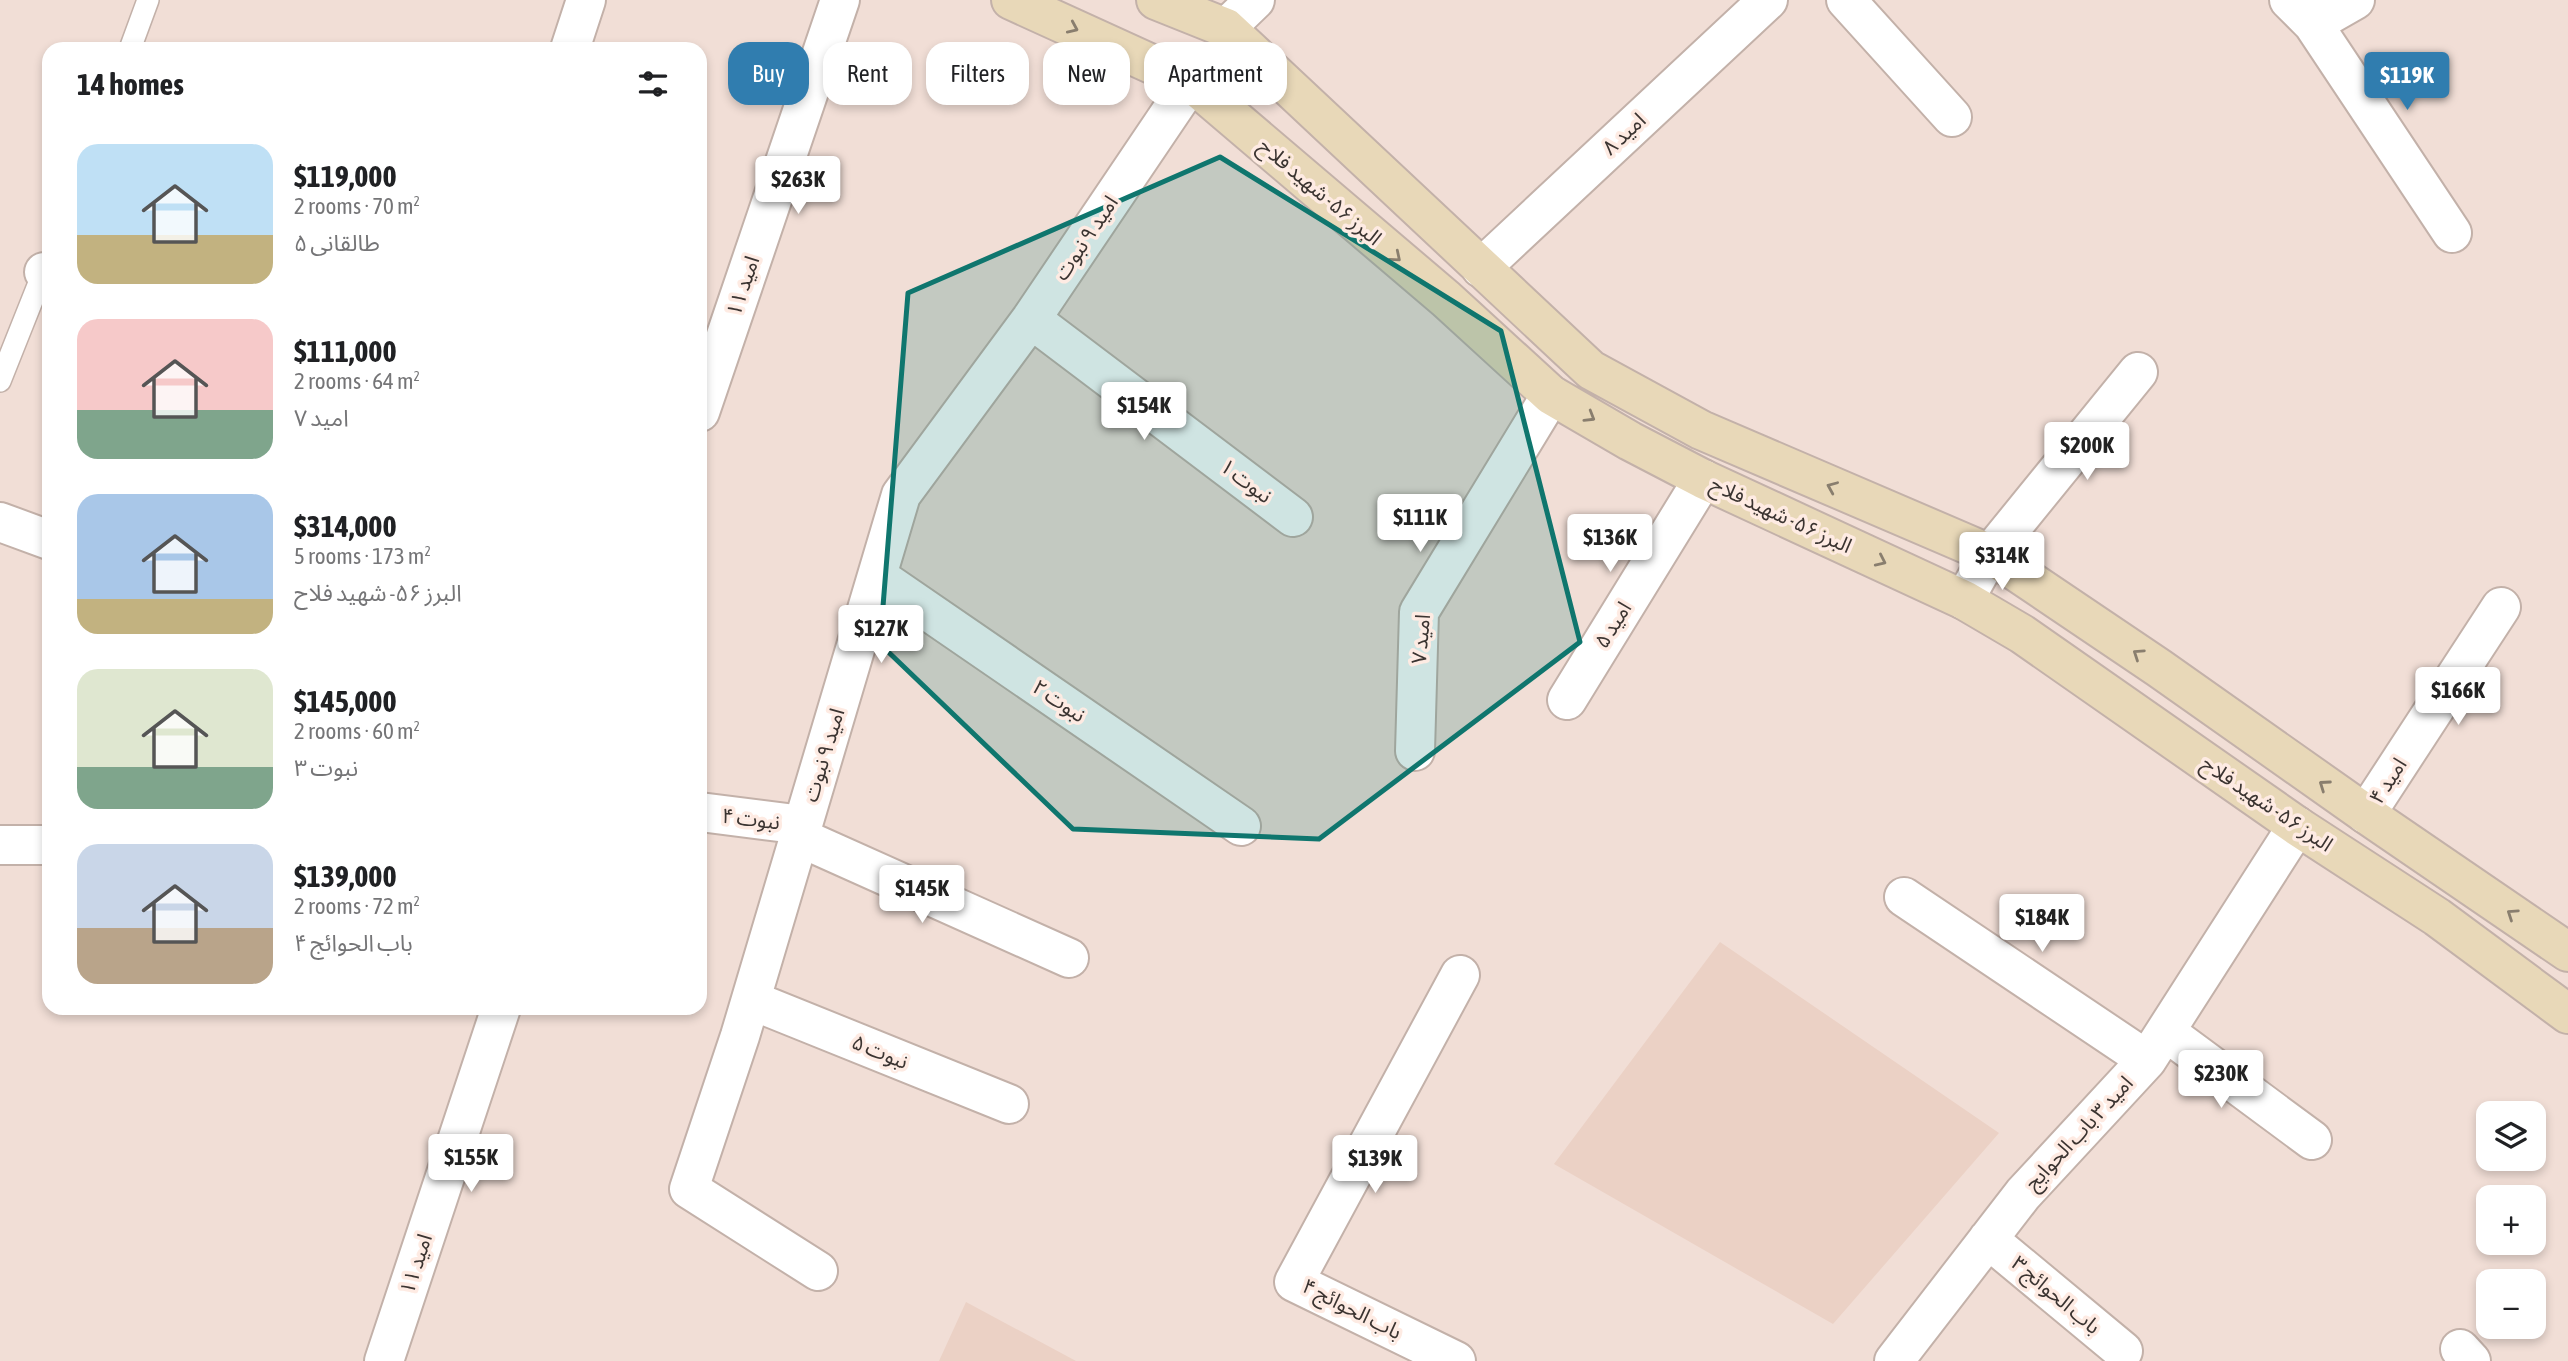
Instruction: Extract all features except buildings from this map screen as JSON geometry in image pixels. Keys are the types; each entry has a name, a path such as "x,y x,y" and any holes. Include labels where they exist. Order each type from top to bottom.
{"street":[{"path":"572,42 586,0"},
{"name":"امید ۱۱","path":"707,391 840,0"},
{"name":"البرز ۵۶- شهید فلاح","path":"1011,0 1144,61"},
{"path":"1156,0 1226,28 1591,370 1701,430 1990,554 2568,952"},
{"path":"1226,28 1255,0"},
{"name":"امید ۸","path":"1481,268 1768,0"},
{"path":"1846,0 1952,117"},
{"path":"2355,0 2301,12 2452,233"},
{"name":"امید ۹ نبوت","path":"818,1271 689,1189 751,1000 901,495 1031,319 1175,105"},
{"name":"البرز ۵۶- شهید فلاح","path":"1218,105 1446,299 1551,395 1703,479 1964,600 2022,634 2297,826 2437,917 2568,1014"},
{"name":"نبوت ۱","path":"1031,319 1293,517"},
{"path":"1964,600 1990,554 2138,372"},
{"name":"امید ۷","path":"1415,751 1419,612 1551,395"},
{"name":"امید ۵","path":"1567,700 1703,479"},
{"path":"0,522 42,537"},
{"name":"نبوت ۲","path":"877,576 1241,827"},
{"name":"امید ۴","path":"2366,814 2501,607"},
{"name":"نبوت ۴","path":"707,813 801,831 1069,958"},
{"name":"امید ۳ باب الحوایج","path":"1894,1361 2023,1194 2156,1046 2297,826"},
{"path":"0,845 42,845"},
{"path":"1903,897 2312,1140"},
{"name":"باب الحوائج ۴","path":"1457,1361 1294,1282 1460,975"},
{"name":"نبوت ۵","path":"751,1000 1009,1104"},
{"name":"امید ۱۱","path":"384,1361 499,1015"},
{"name":"باب الحوائج ۳","path":"1988,1239 2123,1351"}],"lane":[{"path":"133,42 148,0"},
{"path":"0,381 42,280"}],"highlighted area":[{"path":"1220,157 1501,331 1580,642 1319,839 1073,829 880,644 908,293"}],"shaded area":[{"path":"1720,942 1999,1133 1833,1324 1554,1164"},
{"path":"966,1302 1076,1361 939,1361"}]}
